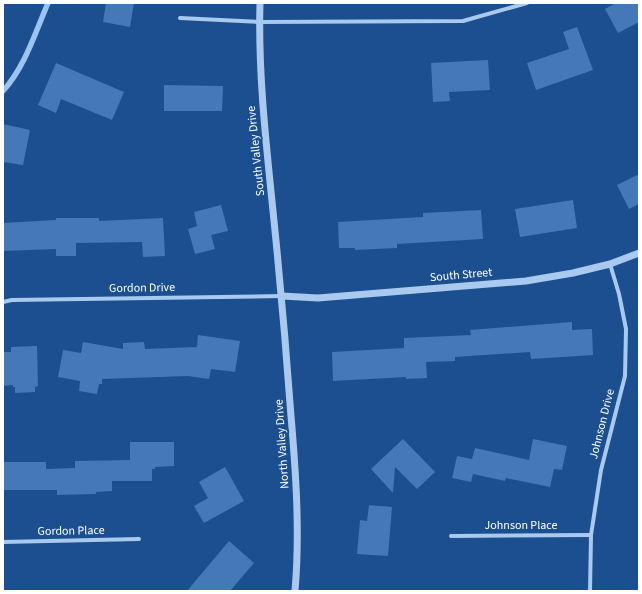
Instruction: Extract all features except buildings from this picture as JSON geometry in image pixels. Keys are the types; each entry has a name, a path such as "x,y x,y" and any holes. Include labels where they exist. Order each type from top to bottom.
{"street":[{"name":"South Valley Drive","path":"260,3 259,22 263,103 282,296"},
{"path":"180,18 259,22 463,21 527,3"},
{"name":"South Street","path":"282,296 318,298 526,281 573,273 610,264 639,253"},
{"name":"Johnson Drive","path":"590,591 591,535 601,470 625,376 626,329 619,294 610,264"},
{"name":"Gordon Drive","path":"3,302 12,300 282,296"},
{"name":"North Valley Drive","path":"282,296 296,478 297,540 295,591"},
{"name":"Johnson Place","path":"451,536 591,535"},
{"name":"Gordon Place","path":"3,542 138,539"}],"waterway":[{"path":"3,91 11,82 23,61 48,3"}]}
